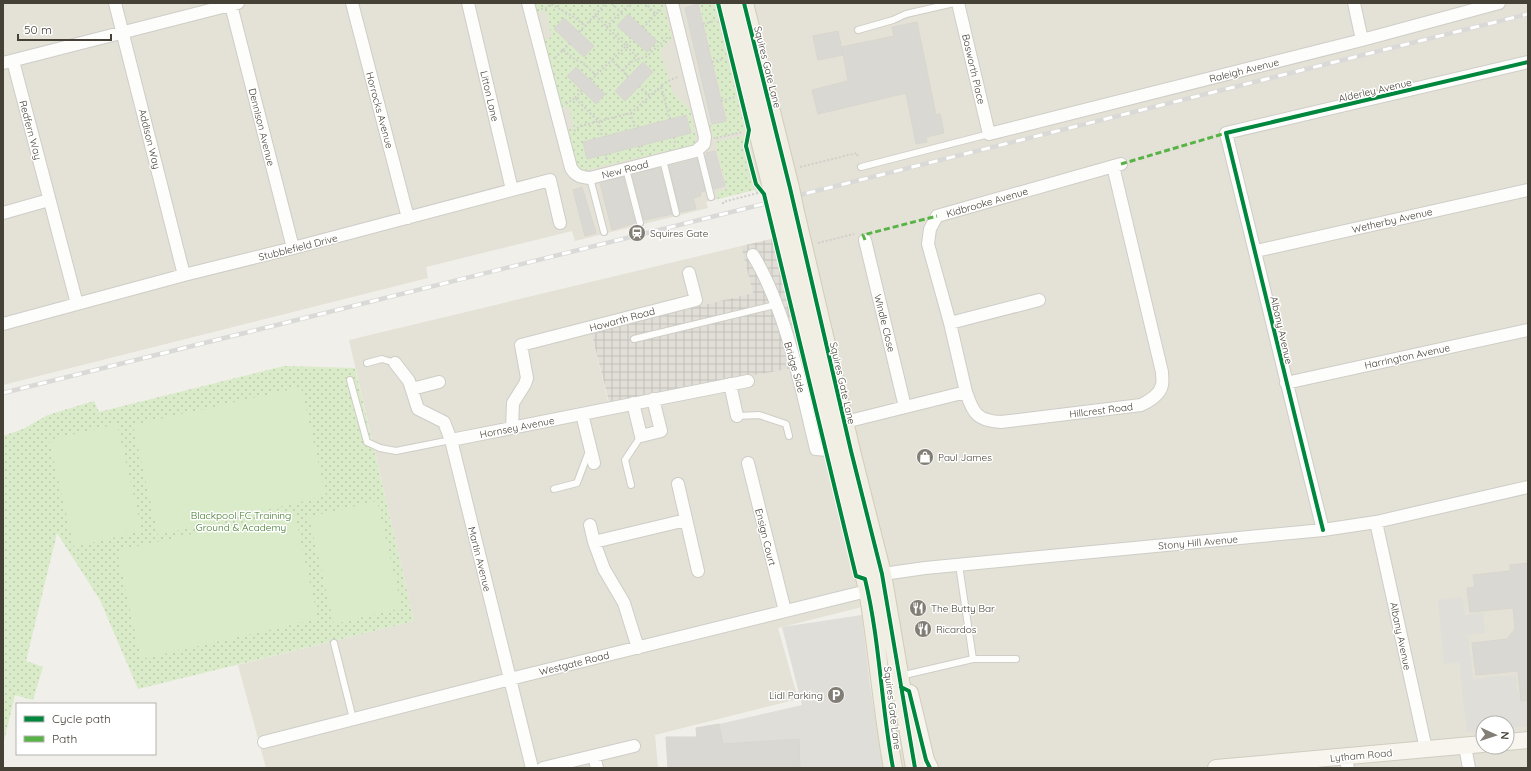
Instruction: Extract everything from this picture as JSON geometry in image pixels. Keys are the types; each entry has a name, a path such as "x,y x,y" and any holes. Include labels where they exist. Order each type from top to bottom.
{"main road":[{"name":"Squires Gate Lane","path":"726,3 769,191 787,214 874,582 900,682 916,768"},
{"name":"Squires Gate Lane","path":"744,3 769,191"},
{"name":"Squires Gate Lane","path":"874,582 875,631 888,743 893,768"},
{"path":"900,682 909,691 926,760 930,768"},
{"path":"1515,741 1528,740"},
{"name":"Lytham Road","path":"1216,768 1346,762 1426,749 1475,745"}],"street":[{"name":"Addison Way","path":"115,3 184,275"},
{"name":"Horrocks Avenue","path":"352,3 408,218"},
{"name":"Litton Lane","path":"468,3 512,190"},
{"name":"Bosworth Place","path":"958,3 989,134"},
{"path":"1354,3 1362,40"},
{"name":"Raleigh Avenue","path":"989,134 1362,40 1499,3"},
{"path":"8,62 235,4"},
{"name":"Dennison Avenue","path":"235,4 293,248"},
{"path":"672,5 705,137 704,144 699,149"},
{"name":"New Road","path":"529,7 562,136 571,168 574,173 579,177 590,178 690,153 699,149"},
{"name":"Redfern Way","path":"8,62 49,200 77,304"},
{"name":"Alderley Avenue","path":"1226,133 1528,62"},
{"name":"Albany Avenue","path":"1226,133 1323,530"},
{"name":"Kidbrooke Avenue","path":"966,392 950,323 928,244 930,229 937,216 1117,165"},
{"name":"Hillcrest Road","path":"966,392 972,409 976,414 985,420 1001,422 1141,405 1151,400 1159,392 1162,385 1162,372 1117,165"},
{"name":"Stubblefield Drive","path":"3,324 184,275 293,248 550,180 560,223"},
{"name":"Wetherby Avenue","path":"1256,251 1528,190"},
{"path":"3,213 49,200"},
{"name":"Windle Close","path":"865,240 905,407"},
{"name":"Bridge Side","path":"752,255 762,270 797,372 816,450 843,451"},
{"name":"Howarth Road","path":"512,428 513,404 526,384 527,378 521,345 696,300 689,273"},
{"path":"950,323 1038,300"},
{"name":"Harrington Avenue","path":"1286,383 1528,330"},
{"name":"Martin Avenue","path":"395,363 409,381 418,409 444,422 451,440 532,768"},
{"name":"Hornsey Avenue","path":"451,440 748,381"},
{"path":"412,389 439,382"},
{"path":"730,384 738,416"},
{"path":"836,424 966,392"},
{"path":"633,403 641,436 661,431 653,399"},
{"path":"582,414 594,463"},
{"name":"Ensign Court","path":"748,463 785,611"},
{"path":"678,484 698,570"},
{"name":"Stony Hill Avenue","path":"874,582 925,568 1323,530 1376,522 1528,487"},
{"path":"594,542 686,520"},
{"name":"Albany Avenue","path":"1376,522 1426,749"},
{"path":"590,525 594,542 604,569 624,603 638,648"},
{"name":"Westgate Road","path":"264,742 785,611 874,582"},
{"path":"543,768 634,746"},
{"path":"1465,746 1469,768"},
{"path":"594,756 597,768"}],"lane":[{"path":"858,30 894,20 906,14 954,3"},
{"path":"861,167 989,134"},
{"path":"699,149 711,197"},
{"path":"663,160 676,213"},
{"path":"626,169 640,223"},
{"path":"590,178 604,232"},
{"path":"634,339 775,305"},
{"path":"367,363 382,359 395,363"},
{"path":"350,380 367,442 380,448 396,451 451,440"},
{"path":"738,416 759,415 786,424 789,436"},
{"path":"631,485 625,460 641,436"},
{"path":"554,489 577,483 590,448"},
{"path":"959,565 972,659"},
{"path":"334,643 353,719"},
{"path":"900,682 972,659 1016,659"}],"path":[{"path":"579,32 606,3"},
{"path":"611,3 621,12"},
{"path":"606,27 631,3"},
{"path":"645,3 656,14"},
{"path":"529,7 546,8 552,4 574,17 585,26"},
{"path":"643,28 659,10 672,5"},
{"path":"595,15 639,59"},
{"path":"623,71 631,62 646,57 671,34 679,32"},
{"path":"591,80 631,41"},
{"path":"544,65 549,63 570,43"},
{"path":"563,50 576,60 583,63 596,74"},
{"path":"612,60 628,77"},
{"path":"562,136 571,133 580,126 631,113 661,86 670,80 689,74"},
{"path":"639,86 650,96"},
{"path":"661,86 670,120"},
{"path":"555,108 564,106 575,98 582,90"},
{"path":"721,101 737,96"},
{"path":"575,98 598,122 602,137"},
{"path":"631,113 635,128"},
{"path":"714,139 745,131"},
{"path":"798,167 857,153 861,167"},
{"path":"723,204 723,202 769,191"},
{"path":"817,243 844,236"}],"shaded area":[{"path":"3,3 1528,3 1528,768 898,768 870,605 778,628 798,699 655,735 658,768 266,768 238,665 414,621 349,340 741,246 753,293 591,332 608,401 813,364 784,236 773,239 761,195 754,190 706,202 708,208 575,241 572,231 426,267 428,278 3,385"},
{"path":"784,236 814,364 609,402 591,332 753,293 741,246"},
{"path":"1462,597 1465,615 1483,613 1485,633 1468,635 1473,679 1516,675 1517,692 1528,691 1528,726 1515,727 1515,715 1475,715 1475,731 1467,732 1459,662 1444,664 1438,600"},
{"name":"Lidl Parking","path":"862,615 870,685 883,768 800,768 798,739 723,744 719,724 802,705 782,627"}],"green space":[{"path":"534,3 663,3 672,38 660,51 673,93 690,109 697,144 586,170 577,168 567,130 574,128 569,107 562,109 543,40 552,37 546,11 537,13"},
{"path":"699,3 714,3 745,131 714,139 710,125 727,121"},
{"path":"746,135 742,146 754,190 718,199 717,192 727,189 715,142"},
{"name":"Blackpool FC Training Ground & Academy","path":"284,366 355,368 414,621 138,689 100,600 57,533 26,661 43,667 33,700 15,695 3,745 3,436 23,429 48,415 94,401 99,412"},
{"path":"301,387 326,496 158,535 133,425"},
{"path":"117,424 142,531 74,547 49,440"},
{"path":"377,501 402,608 334,624 309,517"},
{"path":"294,511 318,619 141,659 117,551"}],"building":[{"path":"698,4 726,121 712,124 685,8"},
{"path":"628,14 657,41 647,52 617,26"},
{"path":"564,18 594,46 584,57 554,29"},
{"path":"917,22 936,115 940,114 944,133 926,137 927,142 916,144 906,93 818,114 812,90 848,81 842,47 894,36 892,27"},
{"path":"838,31 843,55 818,60 813,36"},
{"path":"643,62 653,72 625,101 615,91"},
{"path":"576,67 605,94 596,104 567,76"},
{"path":"686,115 691,133 587,159 583,142"},
{"path":"715,151 725,186 714,189 705,156 707,155 706,153"},
{"path":"697,159 705,191 700,192 701,196 693,198 696,209 680,212 669,166"},
{"path":"660,168 672,214 644,220 632,175"},
{"path":"623,177 635,223 612,230 600,183"},
{"path":"582,187 596,233 585,236 573,190"},
{"path":"1528,563 1528,700 1521,701 1518,671 1476,675 1472,643 1507,639 1515,629 1513,608 1470,612 1467,588 1475,587 1473,575 1510,571 1510,565"},
{"path":"719,724 723,744 799,739 800,768 668,768 666,737 697,737 696,728"}],"railway":[{"path":"3,393 1528,14"}],"marked path":[{"path":"1121,164 1226,133"},
{"path":"865,240 863,235 937,216"}],"cycle path":[{"path":"718,3 749,130 746,146 756,184 764,194 856,576 865,579 874,626 893,768"},
{"path":"744,3 790,188 851,451 882,574 915,768"},
{"path":"1323,530 1226,133 1528,62"},
{"path":"901,687 909,691 926,760 930,768"}],"place":[{"name":"Squires Gate","path":"637,233"},
{"name":"Paul James","path":"925,457"},
{"name":"The Butty Bar","path":"918,608"},
{"name":"Ricardos","path":"923,629"},
{"name":"Lidl Parking","path":"836,695"}]}
